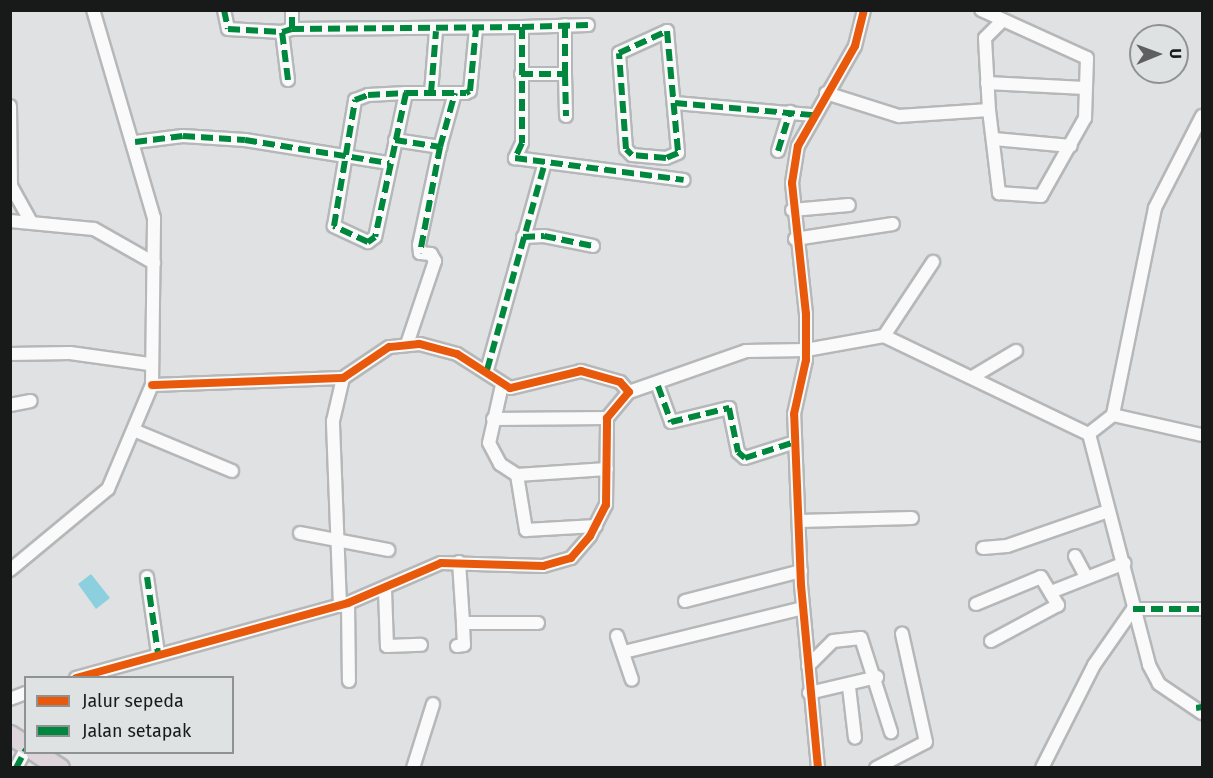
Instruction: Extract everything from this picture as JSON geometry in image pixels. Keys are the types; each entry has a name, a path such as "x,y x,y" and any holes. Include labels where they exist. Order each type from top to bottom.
{"highway":[{"path":"10,735 24,746"},
{"path":"37,754 60,768"}],"street":[{"path":"10,570 108,489 136,432 152,385 149,364 154,218 135,142 93,10"},
{"path":"224,10 228,29 436,31 588,25"},
{"path":"288,80 287,31 292,10"},
{"path":"818,768 809,693 801,571 795,442 806,350 792,210 798,146 826,93 855,46 864,10"},
{"path":"981,10 1001,22 1084,53 1085,118 1046,194 1007,196 997,188 985,38 1001,22"},
{"path":"565,26 566,116"},
{"path":"522,27 522,143 515,158 622,168 684,180"},
{"path":"406,93 389,163 375,237 368,242 334,226 355,100 406,93 455,93 471,88 476,29"},
{"path":"431,93 436,31"},
{"path":"622,168 627,153 620,50 662,31 670,33 678,153 666,158 627,153"},
{"path":"521,74 565,74"},
{"path":"987,83 1085,88"},
{"path":"407,344 435,261 431,254 420,253 419,245 440,147 455,93"},
{"path":"826,93 899,116 989,110"},
{"path":"675,103 790,112 813,116"},
{"path":"10,106 12,138 10,186 31,222"},
{"path":"778,151 790,112"},
{"path":"1089,434 1113,415 1155,208 1203,116"},
{"path":"135,142 183,136 345,155 389,163"},
{"path":"994,139 1071,146"},
{"path":"395,140 440,147"},
{"path":"487,370 515,282 523,237 545,162"},
{"path":"792,210 849,205"},
{"path":"10,221 94,229 154,263"},
{"path":"795,239 893,224"},
{"path":"523,237 544,236 593,246"},
{"path":"884,336 933,262"},
{"path":"83,676 158,653 344,604 385,590 424,568 459,562 559,563 580,549 596,526 609,494 607,418 629,392 658,386 746,351 806,350 884,336 974,376 1089,434 1108,511 1125,563 1133,609 1159,684 1200,709"},
{"path":"152,385 343,378 380,351 407,344 434,346 487,370 502,385 534,386 581,371 620,382 629,392"},
{"path":"974,376 1016,351"},
{"path":"10,354 70,353 149,364"},
{"path":"343,378 333,421 349,681"},
{"path":"502,385 493,419 490,451 517,475 526,530 596,526"},
{"path":"658,386 671,422 729,408 738,453 745,458 795,442"},
{"path":"10,405 31,401"},
{"path":"1113,415 1203,435"},
{"path":"493,419 607,418"},
{"path":"136,432 232,471"},
{"path":"517,475 607,469"},
{"path":"983,548 1007,546 1108,511"},
{"path":"799,520 912,518"},
{"path":"300,533 388,550"},
{"path":"1075,556 1086,577"},
{"path":"457,646 464,645 459,562"},
{"path":"1052,592 1125,563"},
{"path":"685,601 801,571"},
{"path":"147,577 158,653"},
{"path":"976,604 1041,577 1052,592 1055,612 991,642"},
{"path":"385,590 387,646 421,645"},
{"path":"624,652 803,608"},
{"path":"1133,609 1203,609"},
{"path":"1042,768 1094,665 1133,609"},
{"path":"463,623 538,623"},
{"path":"876,768 926,742 902,634"},
{"path":"617,636 632,680"},
{"path":"808,666 833,641 856,637 863,640 877,677 891,732"},
{"path":"809,693 849,687 877,677"},
{"path":"849,687 855,738"},
{"path":"413,768 433,704"},
{"path":"16,768 24,751"}],"water":[{"path":"91,574 110,598 96,609 78,584"}],"marked path":[{"path":"224,10 228,29 282,32"},
{"path":"288,80 282,32 292,29 292,10"},
{"path":"521,74 565,74 565,25"},
{"path":"522,27 588,25"},
{"path":"292,29 522,27 522,143 515,158 684,180"},
{"path":"406,93 375,237 368,242 334,226 355,100 368,95 406,93 466,93 470,91 476,29"},
{"path":"431,93 436,31"},
{"path":"667,31 678,153 666,158 632,155 626,149 619,53 667,31"},
{"path":"565,74 566,116"},
{"path":"440,147 455,93"},
{"path":"675,103 813,115"},
{"path":"778,151 790,112"},
{"path":"135,142 183,136 245,140 389,163"},
{"path":"395,140 440,147 420,253"},
{"path":"487,370 545,162"},
{"path":"523,237 544,236 593,246"},
{"path":"658,386 671,422 729,408 738,452 745,458 795,442"},
{"path":"147,577 158,653"},
{"path":"1133,609 1202,609"},
{"path":"1196,708 1202,707"},
{"path":"16,768 24,753"}],"cycle path":[{"path":"818,768 801,585 794,414 806,360 806,314 792,183 798,146 855,46 864,10"},
{"path":"83,676 348,603 441,563 543,566 571,558 590,536 606,505 607,418 629,392 620,382 581,371 510,388 457,354 419,344 389,347 343,378 152,385"}]}
